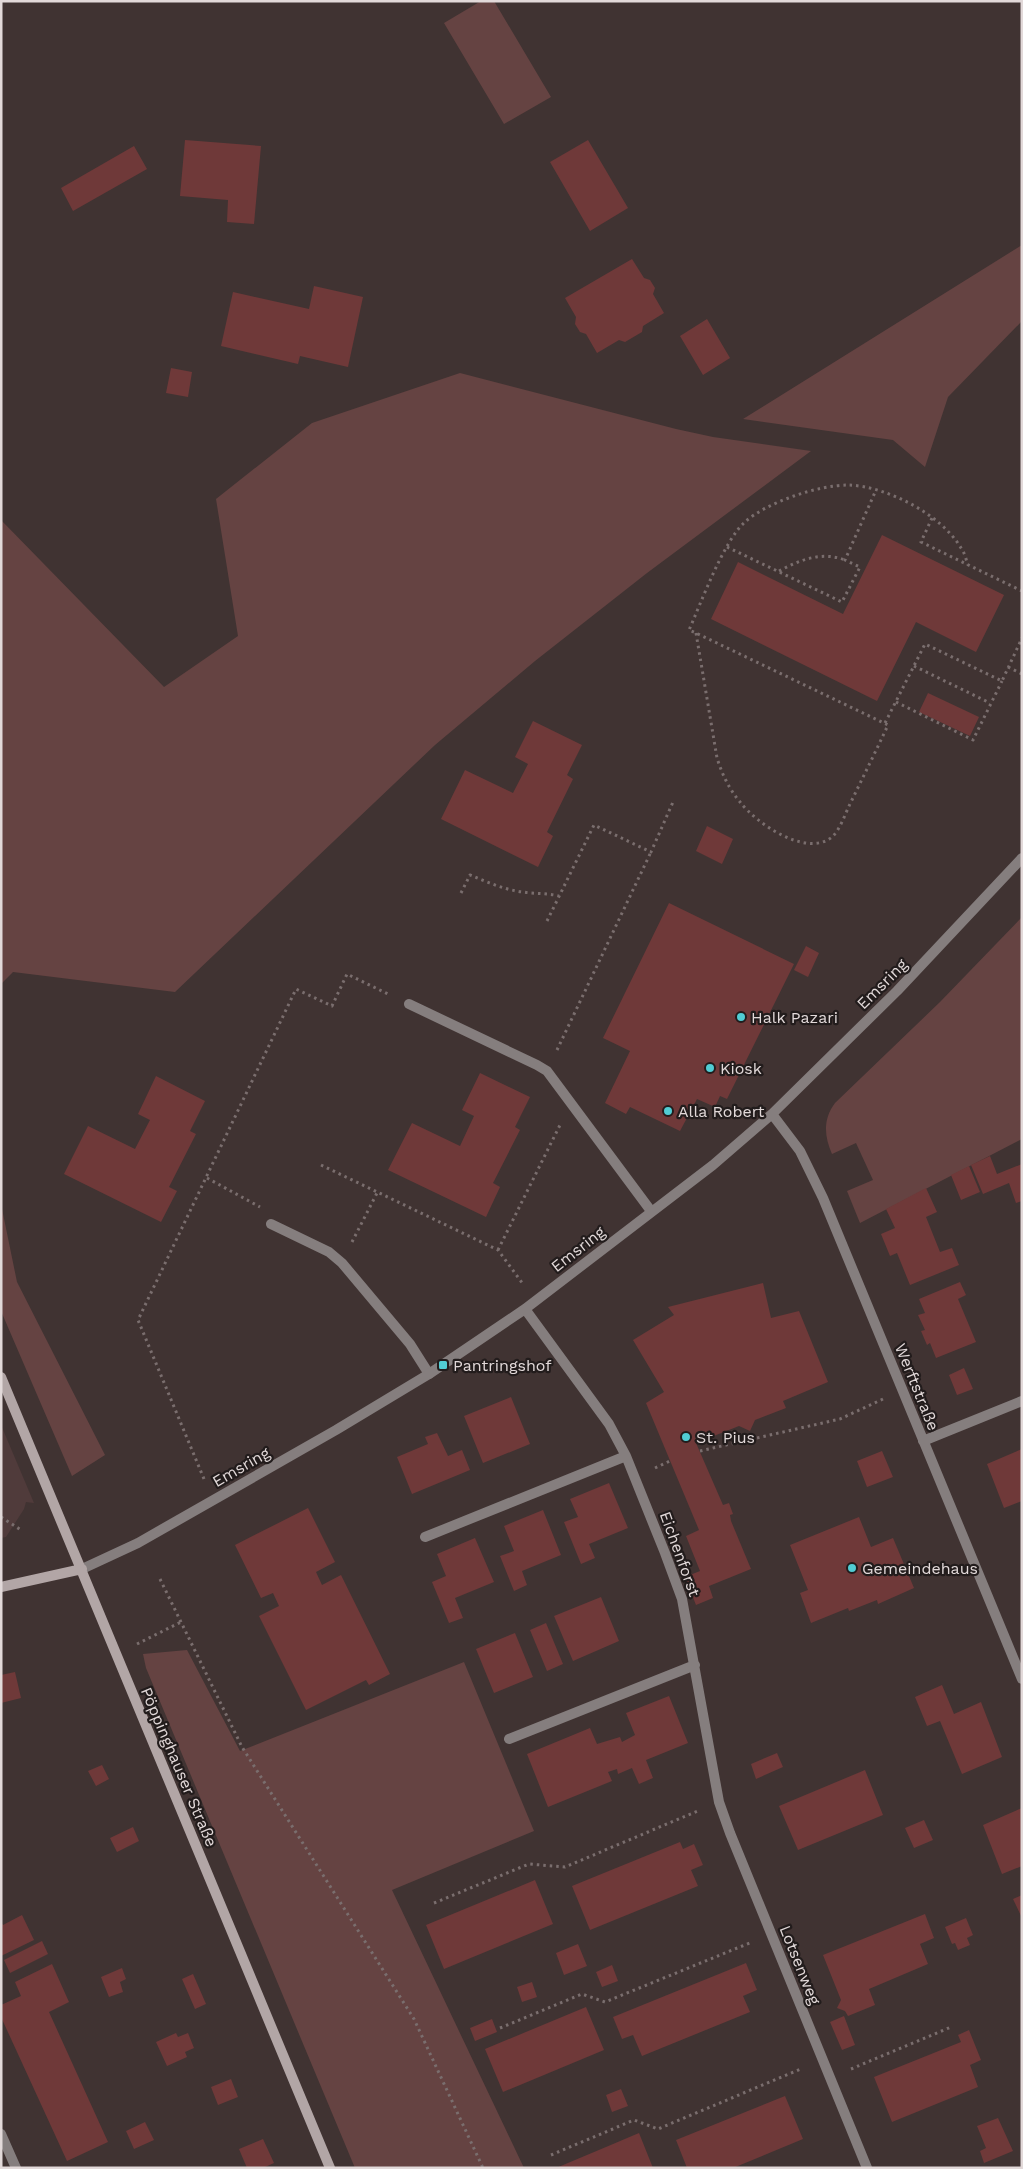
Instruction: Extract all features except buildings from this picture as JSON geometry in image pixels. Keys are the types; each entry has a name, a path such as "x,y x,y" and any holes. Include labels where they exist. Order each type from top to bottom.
{"main road":[{"name":"Pöppinghauser Straße","path":"1,1377 330,2168"},
{"path":"1,1587 82,1569"}],"street":[{"name":"Emsring","path":"82,1569 138,1543 429,1374 525,1309 713,1165 772,1114 897,991 1022,858"},
{"path":"409,1004 547,1071 651,1211"},
{"name":"Werftstraße","path":"772,1114 800,1150 824,1198 1022,1679"},
{"path":"270,1224 329,1252 342,1263 410,1344 429,1374"},
{"name":"Eichenforst","path":"525,1309 609,1424 626,1456 682,1599 712,1772"},
{"path":"923,1441 1022,1400"},
{"path":"425,1537 626,1456"},
{"path":"509,1739 695,1666"},
{"name":"Lotsenweg","path":"712,1772 719,1802 867,2168"},
{"path":"1,2134 16,2168"}],"path":[{"path":"886,723 689,630 727,547 744,522 761,511 784,500 818,490 848,485 876,490 910,504 932,518 950,532 962,548 968,566"},
{"path":"845,560 876,490"},
{"path":"932,518 921,542 1022,592"},
{"path":"727,547 842,602 860,567 835,556 815,556 798,561 778,571"},
{"path":"696,633 719,766 740,803 764,826 808,844 816,844 832,837 842,821 888,725 886,723 925,644 1002,680"},
{"path":"896,702 973,740 1022,638"},
{"path":"914,666 990,704"},
{"path":"1008,667 1022,674"},
{"path":"547,1071 674,802"},
{"path":"547,921 594,825 651,852"},
{"path":"461,893 470,875 492,884 523,892 546,893 559,896"},
{"path":"212,1501 138,1320 296,989 332,1006 347,974 409,1004"},
{"path":"498,1250 571,1103"},
{"path":"321,1165 498,1250 535,1301"},
{"path":"207,1178 259,1205 270,1224"},
{"path":"342,1263 377,1193"},
{"path":"700,1451 840,1419 902,1389"},
{"path":"1,1517 21,1530"},
{"path":"160,1578 242,1747 414,2020 483,2168"},
{"path":"136,1645 181,1622"},
{"path":"434,1903 529,1864 565,1867 719,1802"},
{"path":"500,2028 582,1994 605,2002 771,1934"},
{"path":"830,2078 951,2027"},
{"path":"551,2155 634,2120 658,2129 822,2060"}],"shaded area":[{"path":"481,1 494,1 551,97 504,124 444,23"},
{"path":"1022,245 1022,321 948,397 925,467 893,440 743,419"},
{"path":"460,373 676,429 713,437 811,451 647,573 535,661 435,745 175,992 13,972 1,984 1,520 164,687 238,636 216,499 312,423"},
{"path":"1022,917 1022,1139 860,1223 847,1191 873,1180 856,1143 832,1154 826,1134 828,1115 831,1109 940,1002"},
{"path":"1,1204 17,1282 105,1455 72,1476 1,1311"},
{"path":"1,1425 34,1503 26,1502 24,1509 6,1537 1,1538"},
{"path":"187,1650 240,1751 464,1662 534,1831 392,1890 524,2168 355,2168 146,1668 143,1654"}],"place":[{"name":"Halk Pazari","path":"741,1017"},
{"name":"Kiosk","path":"710,1068"},
{"name":"Alla Robert","path":"668,1111"},
{"name":"Pantringshof","path":"443,1365"},
{"name":"St. Pius","path":"686,1437"},
{"name":"Gemeindehaus","path":"852,1568"}]}
